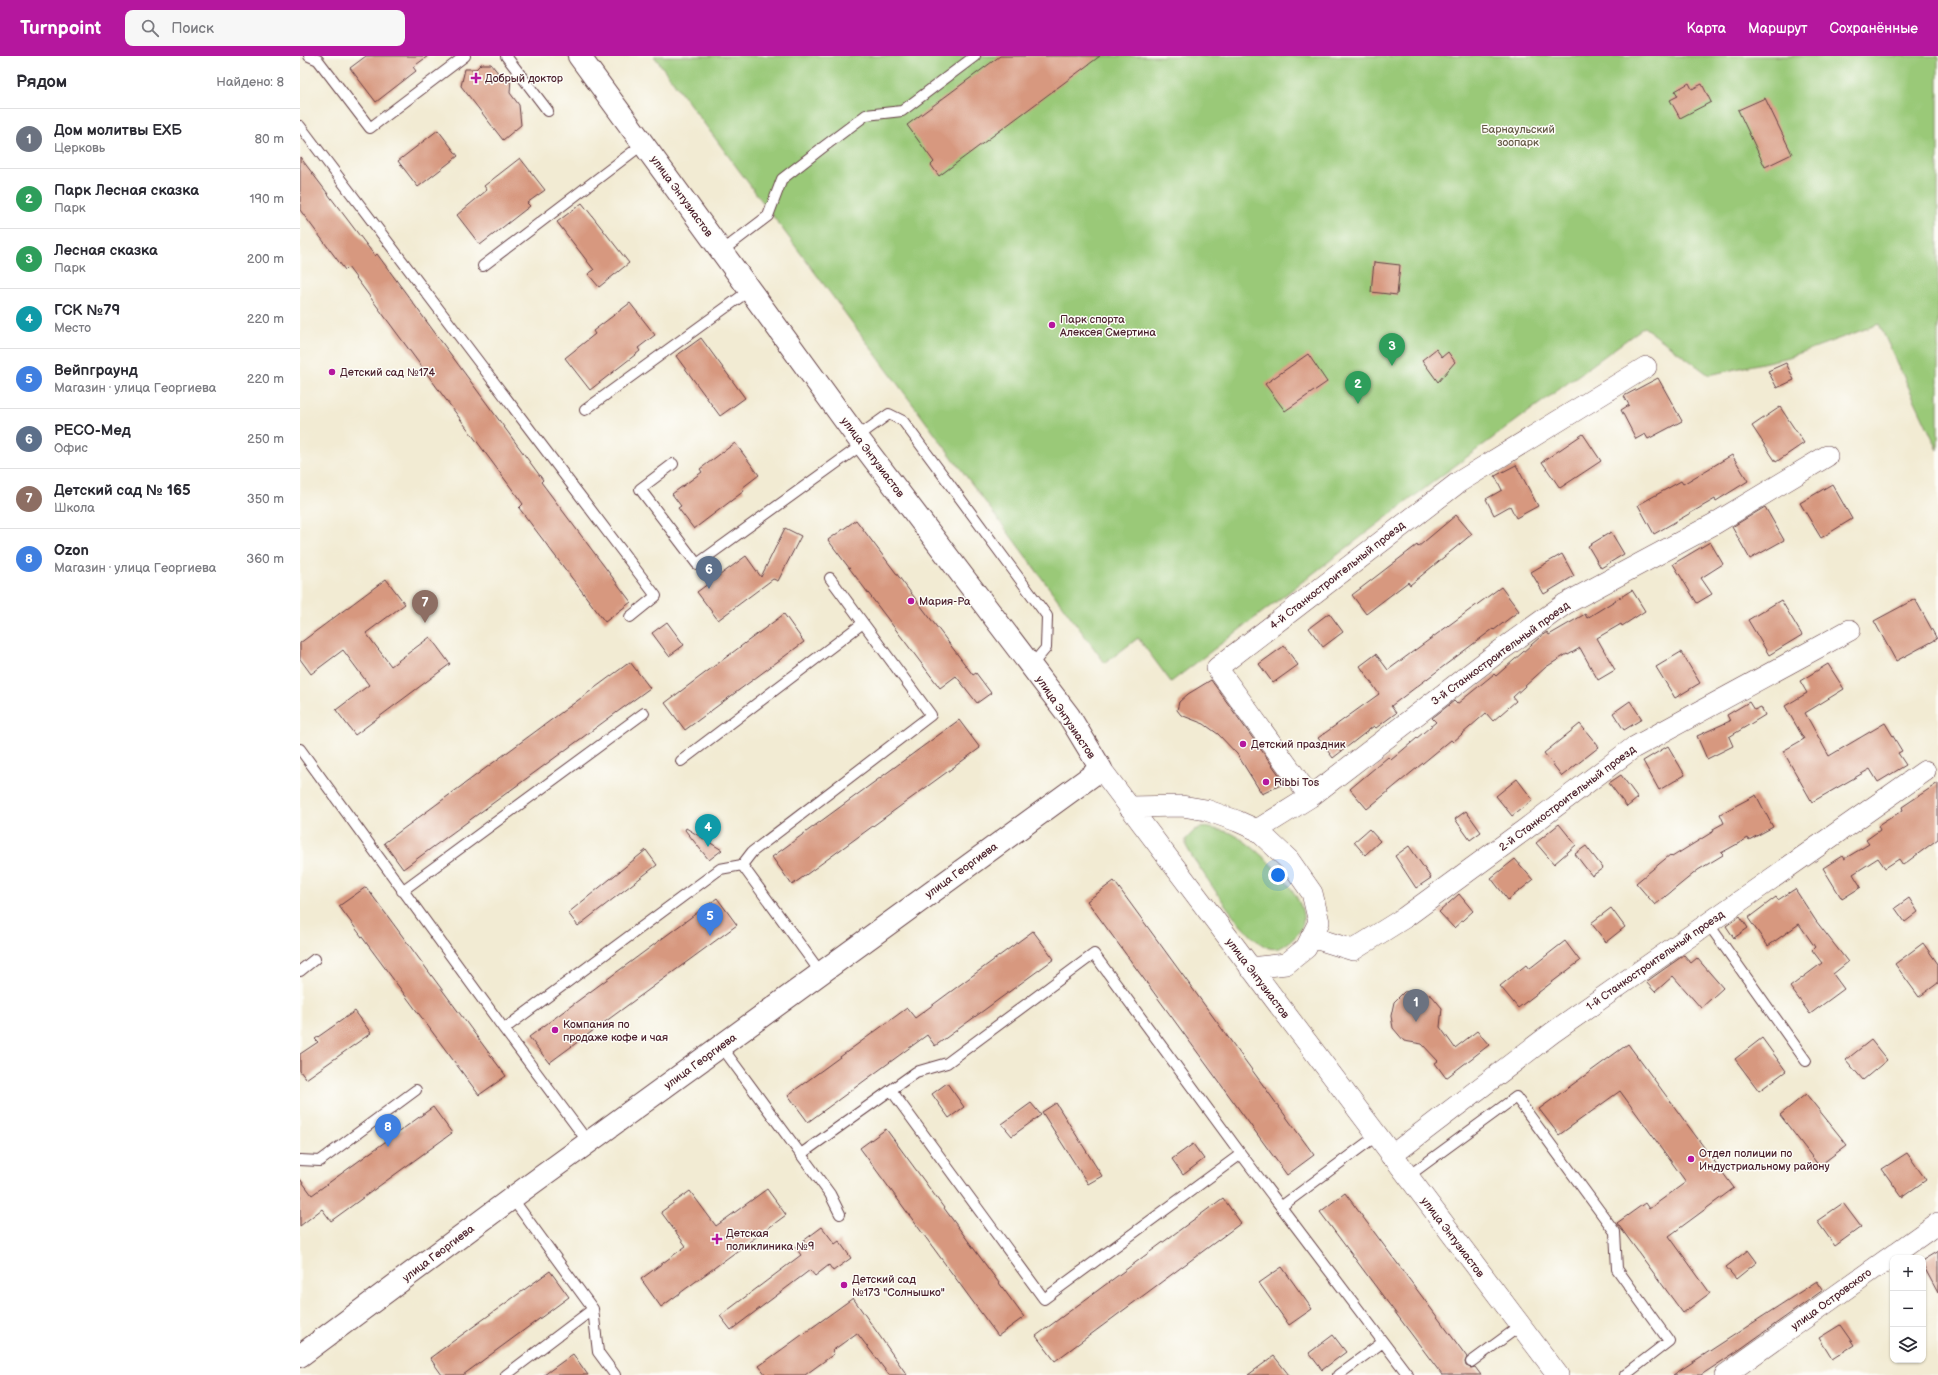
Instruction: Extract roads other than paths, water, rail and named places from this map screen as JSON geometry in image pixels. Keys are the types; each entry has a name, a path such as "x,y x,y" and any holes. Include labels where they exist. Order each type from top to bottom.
{"street":[{"name":"улица Энтузиастов","path":"579,56 860,440 1068,716 1100,769 1558,1375"},
{"name":"4-й Станкостроительный проезд","path":"1310,797 1217,668 1459,482 1646,367"},
{"name":"3-й Станкостроительный проезд","path":"1310,797 1497,653 1565,604 1714,524 1827,456"},
{"name":"2-й Станкостроительный проезд","path":"1311,937 1353,950 1404,918 1524,831 1633,748 1850,630"},
{"name":"улица Георгиева","path":"300,1356 588,1142 1100,769"},
{"name":"1-й Станкостроительный проезд","path":"1391,1156 1552,1034 1708,922 1925,771"},
{"path":"1257,830 1310,797"},
{"path":"1129,807 1182,806 1206,810 1257,830 1289,860 1312,893 1319,922 1306,948 1286,964 1250,968"},
{"name":"улица Островского","path":"1725,1375 1938,1223"}],"lane":[{"path":"317,57 370,128 465,56"},
{"path":"506,56 548,111"},
{"path":"722,252 768,216 782,180 828,144 866,115 902,111 975,56"},
{"path":"300,126 656,596 630,617"},
{"path":"483,266 643,144"},
{"path":"585,410 750,290"},
{"path":"673,464 640,489 697,564 860,440 889,414 903,420 1047,616 1046,648 1031,666"},
{"path":"504,1029 720,869 742,865 752,852 931,715 830,578"},
{"path":"681,761 863,623"},
{"path":"402,891 644,713"},
{"path":"300,749 402,891 588,1142"},
{"path":"742,865 821,972"},
{"path":"1708,922 1806,1061"},
{"path":"801,1154 916,1072 947,1063 1094,954 1241,1154 1282,1206 1408,1375"},
{"path":"300,971 315,959"},
{"path":"721,1046 830,1194 840,1214"},
{"path":"300,1160 320,1161 416,1090"},
{"path":"890,1090 1044,1299 1241,1154"},
{"path":"1407,1177 1516,1098 1615,1232 1617,1269 1669,1341 1625,1375"},
{"path":"1282,1206 1376,1136"},
{"path":"512,1198 593,1309 598,1352 615,1375"},
{"path":"506,1375 593,1309"},
{"path":"1471,1362 1520,1326"},
{"path":"1338,1375 1383,1342"}],"place":[{"name":"Добрый доктор","path":"476,78"},
{"name":"Парк спорта Алексея Смертина","path":"1052,325"},
{"name":"Лесная сказка","path":"1392,366"},
{"name":"Детский сад №174","path":"332,372"},
{"name":"Парк Лесная сказка","path":"1358,404"},
{"name":"РЕСО-Мед","path":"709,589"},
{"name":"Мария-Ра","path":"911,601"},
{"name":"Детский сад № 165","path":"425,623"},
{"name":"Детский праздник","path":"1243,744"},
{"name":"Ribbi Tos","path":"1266,782"},
{"name":"ГСК №79","path":"708,847"},
{"name":"Вейпграунд","path":"710,936"},
{"name":"Дом молитвы ЕХБ","path":"1416,1022"},
{"name":"Компания по продаже кофе и чая","path":"555,1030"},
{"name":"Ozon","path":"388,1147"},
{"name":"Отдел полиции по Индустриальному району","path":"1691,1159"},
{"name":"Детская поликлиника №9","path":"717,1239"},
{"name":"Детский сад №173 \"Солнышко\"","path":"844,1285"}],"park label":[{"name":"Барнаульский зоопарк","path":"1518,135"}]}
